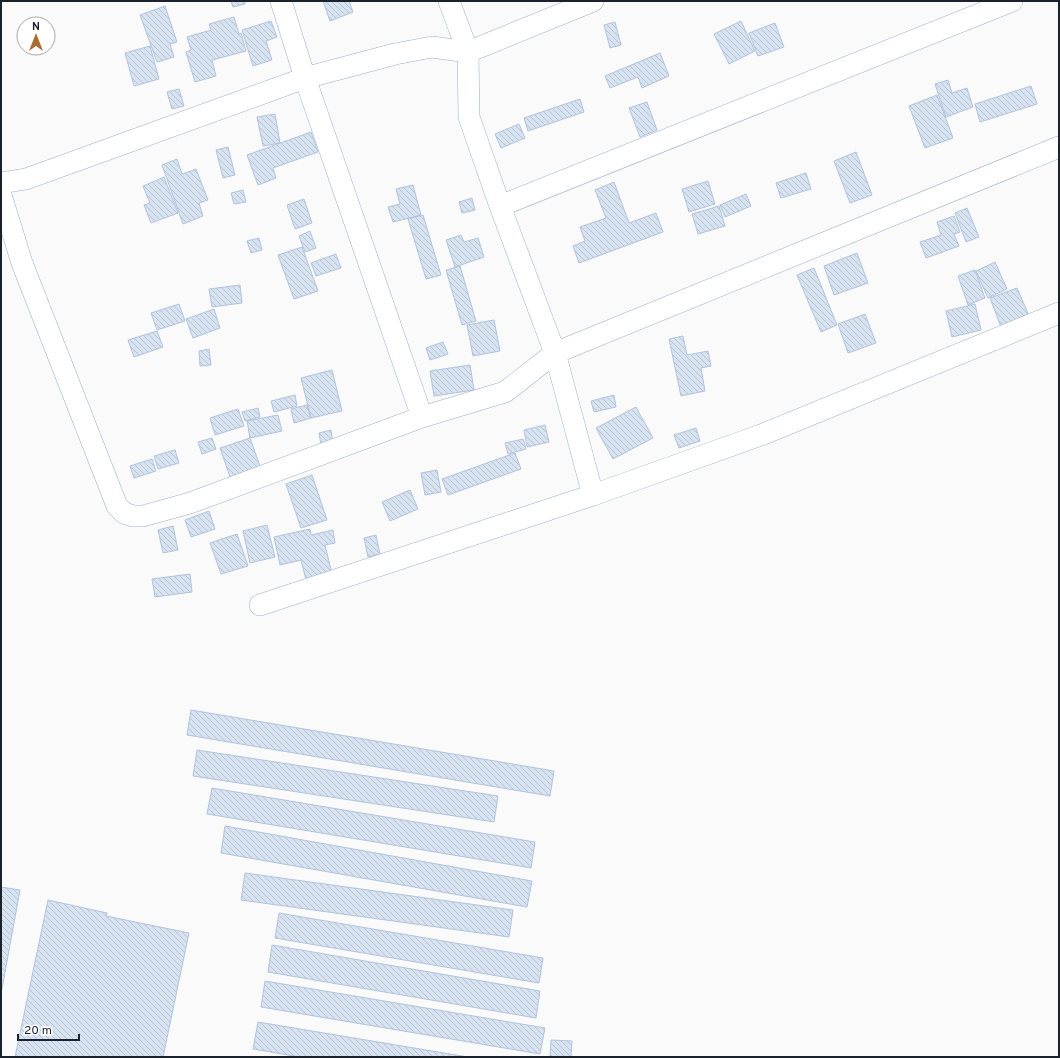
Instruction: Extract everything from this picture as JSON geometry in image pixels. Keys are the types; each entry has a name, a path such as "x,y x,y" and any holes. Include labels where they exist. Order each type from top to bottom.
{"street":[{"path":"281,1 422,417"},
{"path":"449,1 468,52 469,117 500,206 555,353 593,495"},
{"path":"1,183 26,180 306,78 395,54 432,47 468,52 592,1"},
{"path":"500,206 1012,1"},
{"path":"1,195 22,263 117,506 124,513 133,516 143,516 190,503 422,417 505,392 555,353 1059,147"},
{"path":"260,605 593,495 761,435 1059,313"}],"building":[{"path":"231,1 244,1 245,4 233,7"},
{"path":"323,1 349,1 353,12 330,21"},
{"path":"165,6 177,42 170,44 174,57 157,62 140,15"},
{"path":"234,17 239,34 241,33 246,51 212,60 216,76 195,82 186,52 191,50 187,37 211,30 209,24"},
{"path":"271,21 277,37 266,41 272,60 253,66 242,30"},
{"path":"741,21 755,51 729,64 714,34"},
{"path":"615,22 621,45 610,48 604,25"},
{"path":"775,23 784,47 758,56 749,33"},
{"path":"150,46 159,79 134,86 125,53"},
{"path":"660,53 669,76 642,88 638,77 610,88 605,76"},
{"path":"948,80 952,93 967,88 973,107 946,117 935,84"},
{"path":"1031,86 1037,104 980,122 975,104"},
{"path":"179,89 184,106 172,109 167,92"},
{"path":"937,95 953,138 925,148 909,106"},
{"path":"580,99 584,112 528,131 524,118"},
{"path":"647,102 657,130 640,137 629,108"},
{"path":"275,114 280,143 263,146 257,117"},
{"path":"519,124 525,138 501,148 495,134"},
{"path":"311,132 318,152 273,168 276,178 258,185 247,155"},
{"path":"228,147 235,175 223,178 216,150"},
{"path":"856,152 872,195 850,203 834,161"},
{"path":"177,159 182,174 196,169 208,200 199,203 203,216 183,224 162,165"},
{"path":"806,173 811,189 781,198 776,183"},
{"path":"164,177 178,213 151,223 144,205 150,203 143,186"},
{"path":"708,181 715,204 689,212 682,189"},
{"path":"614,182 629,223 656,213 663,232 579,263 573,246 585,241 580,227 606,218 595,190"},
{"path":"413,185 421,215 393,222 388,207 400,204 396,189"},
{"path":"243,190 246,202 234,204 231,193"},
{"path":"746,194 751,206 725,217 720,205"},
{"path":"472,198 475,210 462,213 459,202"},
{"path":"304,199 312,223 295,229 287,205"},
{"path":"719,206 725,226 698,234 692,214"},
{"path":"967,208 979,237 966,242 955,213"},
{"path":"423,215 441,275 426,279 408,219"},
{"path":"954,216 960,232 954,234 959,246 926,258 920,242 941,235 937,222"},
{"path":"310,231 316,248 305,252 299,236"},
{"path":"461,235 464,242 478,238 484,257 455,267 446,240"},
{"path":"259,238 262,250 251,253 247,241"},
{"path":"302,247 318,291 294,299 278,255"},
{"path":"857,253 868,283 834,295 824,266"},
{"path":"336,254 341,268 316,276 311,263"},
{"path":"995,262 1007,289 988,298 976,271"},
{"path":"460,266 476,321 462,325 446,270"},
{"path":"814,268 837,325 821,332 797,275"},
{"path":"975,270 985,298 968,305 958,276"},
{"path":"240,285 242,303 212,307 209,289"},
{"path":"1017,288 1029,316 1001,327 990,298"},
{"path":"179,304 185,321 157,330 151,313"},
{"path":"975,304 981,330 952,337 946,311"},
{"path":"214,309 220,328 193,338 186,319"},
{"path":"865,314 876,343 848,353 838,324"},
{"path":"494,320 500,351 473,356 467,325"},
{"path":"157,331 163,347 134,357 128,340"},
{"path":"683,336 687,355 708,351 711,366 701,368 705,391 681,396 669,339"},
{"path":"443,342 448,354 430,360 426,348"},
{"path":"209,349 211,365 200,366 199,351"},
{"path":"470,365 474,390 434,396 430,371"},
{"path":"332,370 342,411 311,418 301,378"},
{"path":"295,395 297,406 274,412 271,401"},
{"path":"614,395 616,407 594,412 591,401"},
{"path":"307,405 311,418 294,423 291,409"},
{"path":"636,407 653,438 613,459 596,428"},
{"path":"258,408 260,417 245,421 242,412"},
{"path":"238,409 244,426 215,435 210,418"},
{"path":"278,415 282,431 250,438 247,421"},
{"path":"545,425 549,442 527,447 524,430"},
{"path":"696,428 700,441 679,448 674,435"},
{"path":"331,430 333,443 321,445 319,433"},
{"path":"212,438 216,449 202,454 198,442"},
{"path":"250,438 260,466 230,477 220,448"},
{"path":"523,439 526,449 508,454 505,443"},
{"path":"175,450 179,463 158,469 154,456"},
{"path":"515,453 521,469 448,495 442,479"},
{"path":"152,459 156,471 134,478 130,466"},
{"path":"437,470 441,492 425,495 421,473"},
{"path":"312,475 327,520 301,528 286,484"},
{"path":"410,490 418,509 390,521 382,502"},
{"path":"209,511 215,529 191,537 185,520"},
{"path":"267,525 275,557 250,563 243,531"},
{"path":"173,526 178,550 163,553 158,530"},
{"path":"310,529 311,535 333,530 335,543 325,545 332,574 306,580 301,560 280,565 274,537"},
{"path":"237,534 248,566 221,574 210,543"},
{"path":"376,535 380,554 368,557 364,538"},
{"path":"190,574 192,592 155,597 152,579"},
{"path":"191,710 554,771 550,796 187,735"},
{"path":"197,750 498,796 494,822 193,776"},
{"path":"212,788 535,842 531,868 207,814"},
{"path":"225,826 532,881 527,907 221,853"},
{"path":"245,873 513,910 509,937 241,900"},
{"path":"1,887 20,890 1,994"},
{"path":"48,900 107,913 106,916 189,933 163,1057 15,1057"},
{"path":"279,913 543,958 539,983 275,938"},
{"path":"272,945 540,991 536,1018 268,972"},
{"path":"265,981 545,1028 540,1054 261,1007"},
{"path":"258,1022 468,1057 300,1057 253,1049"},
{"path":"551,1040 572,1041 571,1057 550,1057"}]}
